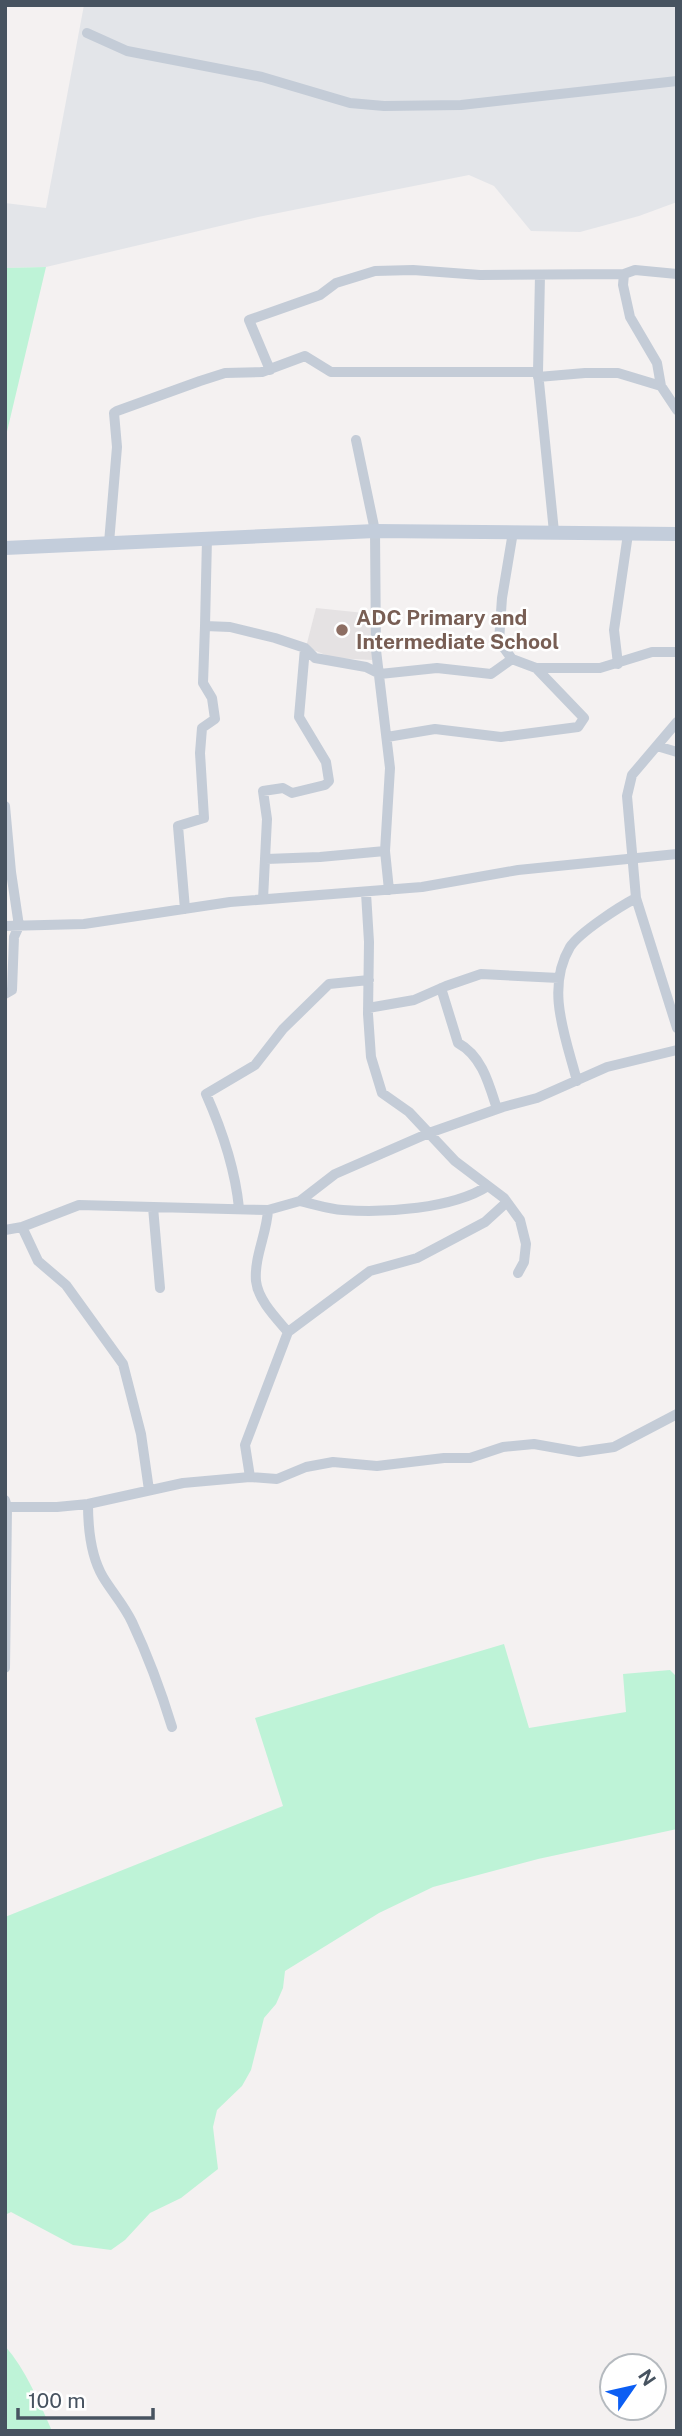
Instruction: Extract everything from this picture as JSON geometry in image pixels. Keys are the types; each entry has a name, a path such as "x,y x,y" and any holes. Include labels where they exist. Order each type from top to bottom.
{"main road":[{"path":"5,548 375,531 677,534"}],"street":[{"path":"87,33 127,51 262,77 350,103 384,106 461,105 677,81"},
{"path":"270,370 249,320 320,295 336,283 375,271 540,275 624,274 635,270 677,274"},
{"path":"624,274 623,285 630,317 657,363 661,386 677,410"},
{"path":"540,275 538,375 554,532"},
{"path":"109,542 117,447 114,414 225,373 270,370 305,356 331,372 538,375 618,373 661,386"},
{"path":"356,440 375,531 375,625 390,768 385,851 389,890"},
{"path":"513,531 502,598 499,641 512,659 537,667 600,668 652,652 677,652"},
{"path":"618,664 614,630 628,534"},
{"path":"185,909 178,827 204,818 200,753 202,728 215,719 212,698 202,683 207,538"},
{"path":"205,625 230,627 275,638 305,649 315,658 366,667 380,674 438,668 491,674 512,659"},
{"path":"264,898 267,819 263,791 283,788 292,793 325,785 329,780 326,762 299,717 305,649"},
{"path":"387,737 435,729 501,737 578,727 584,718 537,667"},
{"path":"677,722 632,775 627,796 636,898 677,1028"},
{"path":"657,746 677,752"},
{"path":"5,806 19,926 14,937 12,990 5,994"},
{"path":"266,859 385,851"},
{"path":"5,926 84,924 264,898 422,887 530,869 677,854"},
{"path":"366,892 371,1057 382,1093 410,1112 455,1161 507,1202 520,1220 526,1244 524,1262 518,1272"},
{"path":"577,1081 559,1012 559,978 571,946 636,898"},
{"path":"368,1008 414,1000 481,974 559,978"},
{"path":"239,1208 237,1186 225,1143 206,1094 255,1065 283,1029 329,985 369,980"},
{"path":"441,988 458,1043 469,1049 485,1073 497,1109"},
{"path":"5,1230 22,1227 79,1205 268,1210 300,1201 335,1174 429,1133 537,1098 607,1067 677,1050"},
{"path":"300,1201 342,1210 379,1211 442,1202 478,1192 488,1186"},
{"path":"250,1477 244,1445 288,1332 370,1271 417,1258 485,1222 507,1202"},
{"path":"153,1207 160,1288"},
{"path":"268,1210 256,1282 268,1308 288,1332"},
{"path":"22,1227 38,1261 66,1285 122,1364 141,1434 149,1490"},
{"path":"5,1668 6,1504 57,1507 88,1504 183,1483 250,1477 277,1479 306,1467 333,1462 377,1466 444,1458 470,1458 503,1447 534,1444 579,1452 614,1447 677,1415"},
{"path":"88,1504 88,1524 94,1555 103,1576 132,1620 172,1727"}],"shaded area":[{"path":"84,5 677,5 677,202 639,216 580,232 531,231 494,186 469,175 258,217 46,267 5,268 5,203 46,208"},
{"name":"ADC Primary and Intermediate School","path":"316,608 374,614 372,660 333,658 306,647"}],"green space":[{"path":"46,267 5,440 5,268"},
{"path":"504,1644 529,1728 626,1712 623,1674 670,1670 677,1677 677,1829 538,1859 433,1887 379,1913 285,1971 283,1988 276,2004 264,2018 251,2070 242,2086 217,2110 213,2127 218,2169 181,2198 150,2213 125,2240 111,2250 73,2245 11,2212 5,2215 5,1917 283,1806 255,1718"},
{"path":"5,2346 26,2376 52,2431 5,2431"}],"place":[{"name":"ADC Primary and Intermediate School","path":"342,630"}]}
